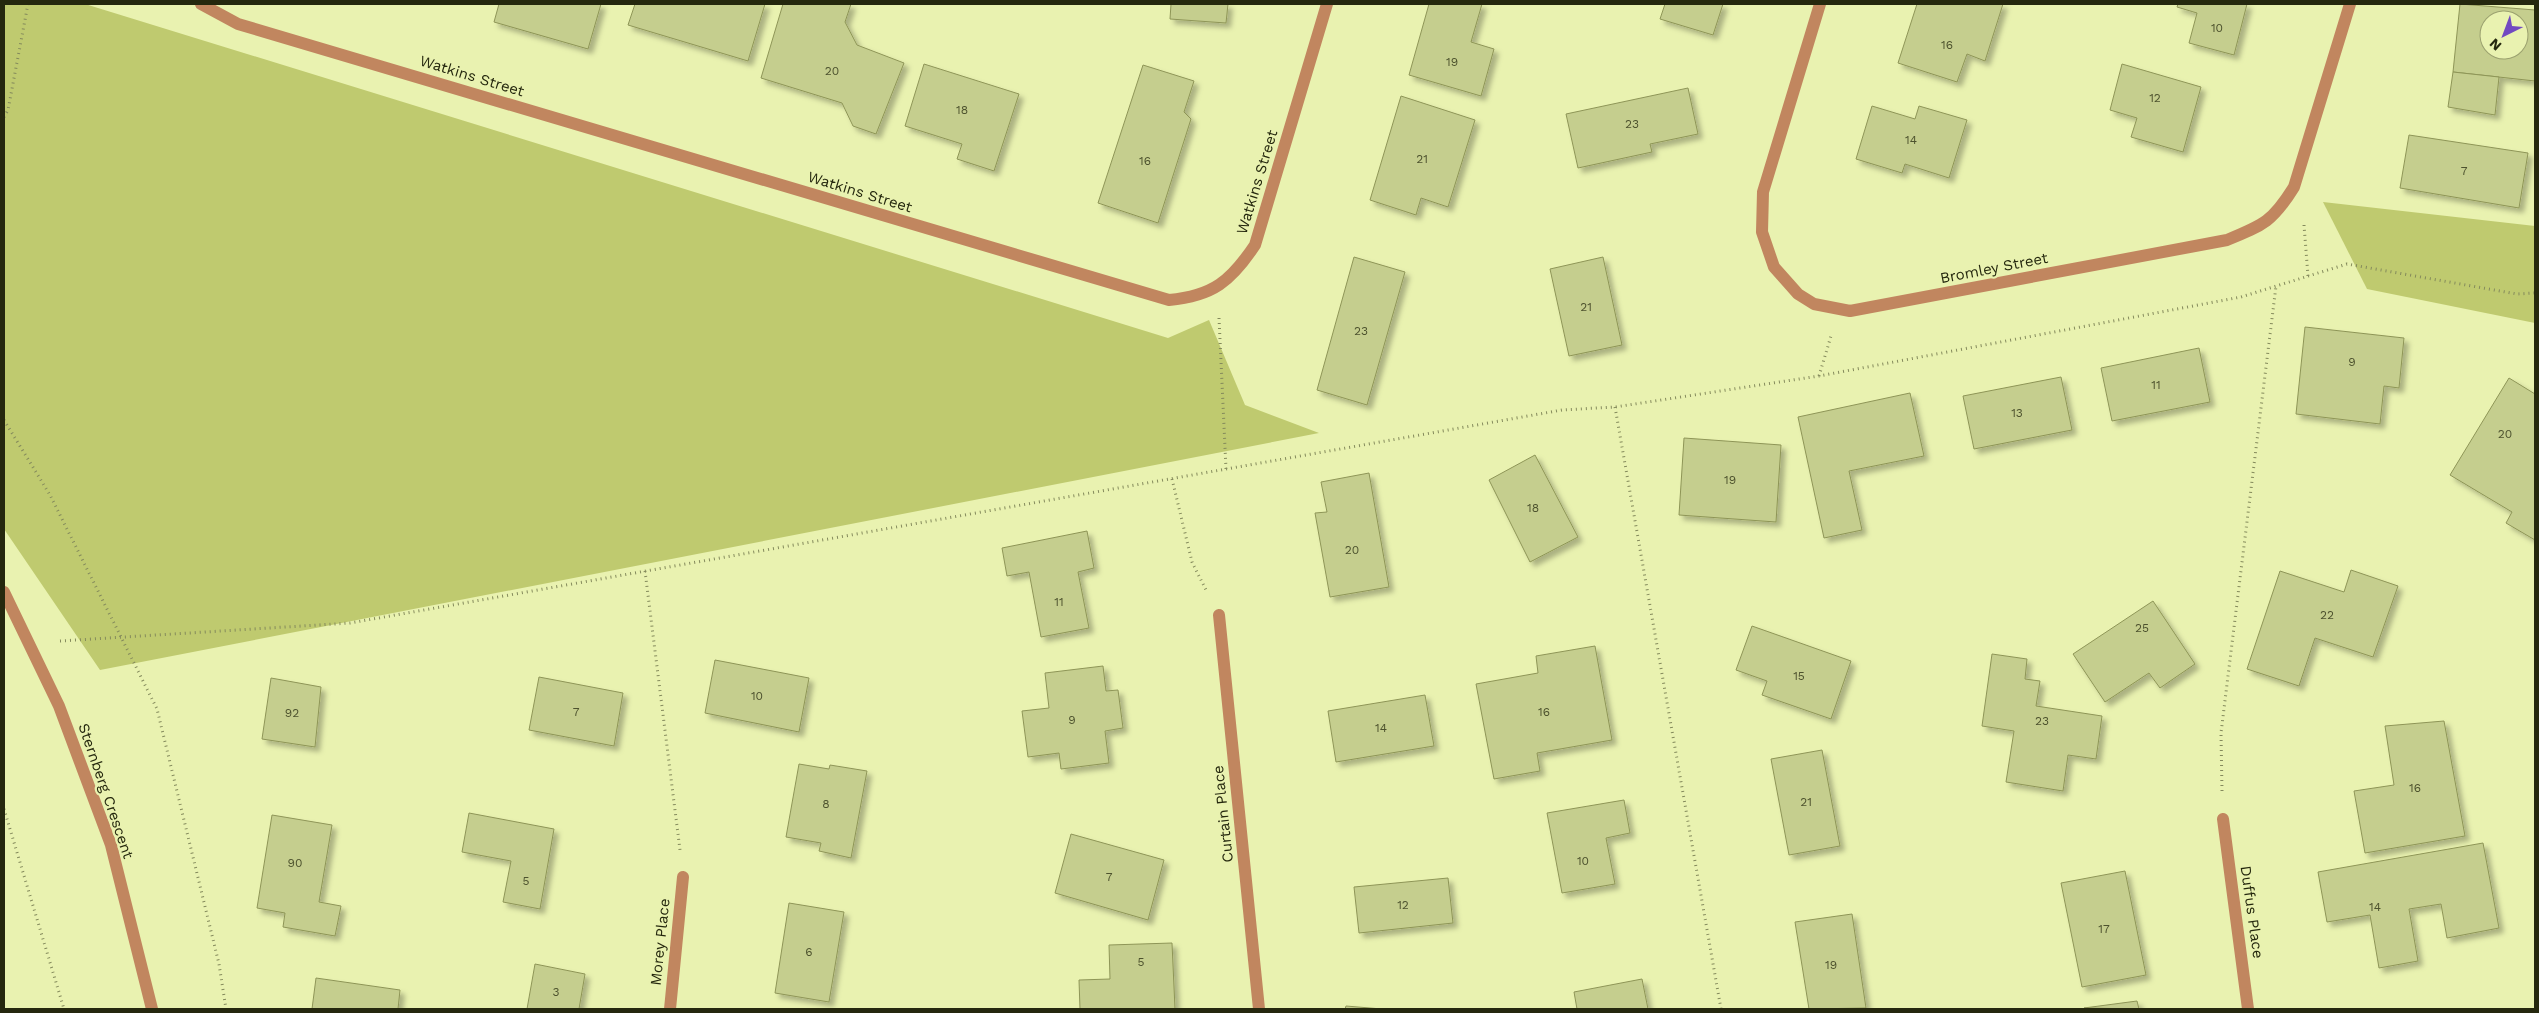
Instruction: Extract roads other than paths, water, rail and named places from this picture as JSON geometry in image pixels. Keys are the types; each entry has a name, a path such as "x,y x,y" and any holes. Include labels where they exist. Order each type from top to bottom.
{"street":[{"name":"Watkins Street","path":"201,4 238,24 1168,300 1194,298 1218,286 1240,268 1255,245 1328,4"},
{"name":"Bromley Street","path":"1820,4 1763,192 1762,232 1774,267 1798,294 1814,304 1850,311 2227,240 2262,226 2285,202 2294,187 2350,4"},
{"name":"Sternberg Crescent","path":"4,592 59,706 111,845 152,1009"},
{"name":"Curtain Place","path":"1219,615 1259,1009"},
{"name":"Duffus Place","path":"2223,819 2248,1009"},
{"name":"Morey Place","path":"670,1009 683,878"}]}
